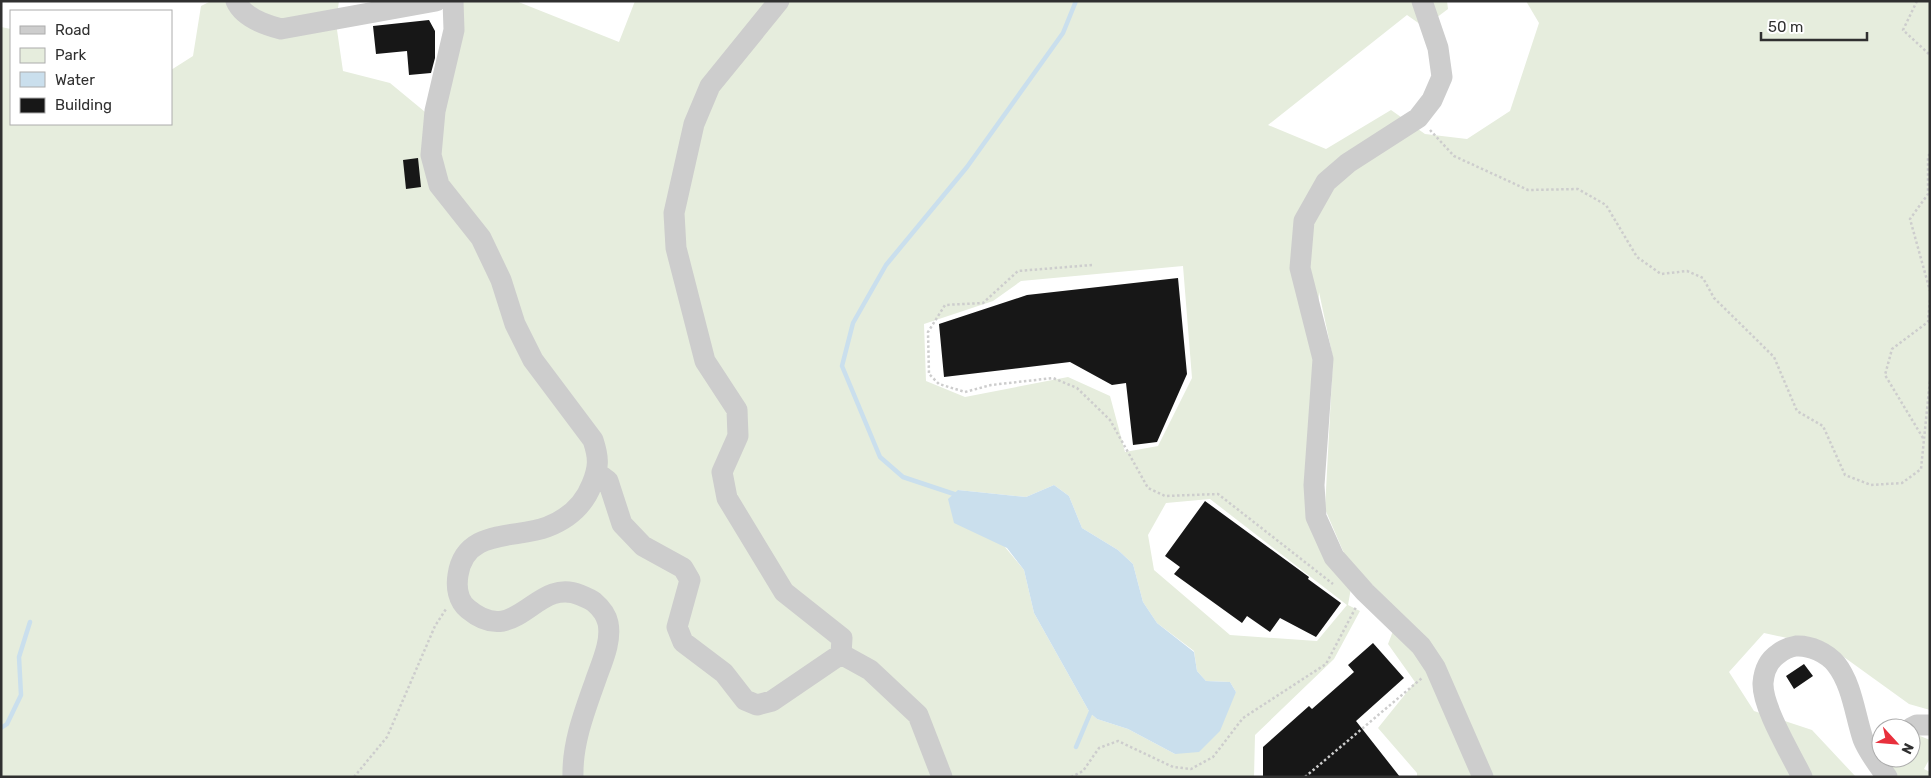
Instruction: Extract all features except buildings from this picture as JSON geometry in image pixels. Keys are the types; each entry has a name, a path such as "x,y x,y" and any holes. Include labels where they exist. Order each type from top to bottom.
{"street":[{"path":"236,1 238,7 262,24 281,29 436,1"},
{"path":"453,1 454,30 435,111 431,155 440,185 481,238 501,280 515,324 533,360 593,440 598,455 596,472 588,492 572,514 546,527 492,537 476,545 465,556 458,574 457,591 463,606 477,617 495,622 513,620 546,597 560,592 573,592 590,600 603,611 609,624 608,645 581,724 573,762 573,777"},
{"path":"779,1 710,86 703,101 694,124 674,213 676,248 705,361 737,410 738,436 722,472 727,498 784,592 842,638 841,654"},
{"path":"1422,1 1438,48 1442,77 1432,100 1418,118 1348,163 1326,182 1304,221 1300,268 1323,359 1314,485 1316,518 1334,557 1365,592 1421,646 1435,667 1483,777"},
{"path":"596,472 608,481 622,524 643,546 683,568 690,580 677,627 683,642 724,673 745,700 757,705 772,701 841,654"},
{"path":"1802,777 1768,706 1763,684 1766,669 1773,658 1784,650 1796,646 1809,647 1824,653 1836,664 1846,683 1864,741 1871,751"},
{"path":"841,654 870,670 918,715 942,777"}],"path":[{"path":"1917,1 1903,30 1930,55"},
{"path":"1418,118 1454,156 1528,190 1578,189 1606,204 1637,257 1661,274 1687,271 1703,278 1714,298 1774,357 1798,411 1823,426 1845,474 1871,485 1902,483 1921,469 1930,380"},
{"path":"1930,154 1928,156 1928,194 1910,218 1930,291"},
{"path":"1092,265 1018,271 983,303 945,305 928,332 929,374 939,384 965,392 991,385 1053,378 1077,388 1110,420 1148,488 1164,496 1218,494 1337,588"},
{"path":"1923,439 1885,375 1892,349 1928,322 1930,299"},
{"path":"354,777 387,738 435,626 457,591"},
{"path":"1071,777 1083,771 1099,748 1118,741 1173,767 1191,769 1213,757 1243,718 1326,664 1356,608 1357,596 1365,592"},
{"path":"1305,777 1435,667"}],"green space":[{"path":"211,1 339,1 336,23 343,71 390,83 436,121 457,1 516,1 619,42 635,1 1447,1 1448,9 1424,27 1407,15 1268,125 1326,149 1391,110 1425,134 1467,139 1510,111 1539,23 1526,1 1930,1 1930,710 1909,704 1830,647 1764,633 1729,672 1754,711 1812,730 1856,777 1417,777 1417,773 1378,728 1415,682 1388,644 1400,613 1346,558 1325,509 1333,358 1319,292 1310,527 1351,588 1348,605 1360,611 1334,659 1255,735 1254,777 1,777 1,27 10,29 10,125 172,125 172,69 193,56 201,6","holes":["1183,266 1192,378 1158,446 1125,452 1110,396 1068,377 965,397 926,381 924,324 993,301 1021,281","1054,485 1069,496 1082,528 1118,550 1133,564 1143,602 1157,623 1194,651 1197,671 1206,681 1230,682 1236,692 1175,754 1128,729 1097,719 1090,713 1034,613 1024,570 958,490 1026,497","1210,499 1347,605 1317,641 1230,635 1154,570 1148,535 1166,503"]},
{"path":"1921,736 1930,740 1930,758 1924,769 1930,772 1930,777 1895,777 1889,768 1921,768"}],"water":[{"path":"1054,485 1069,496 1082,528 1118,550 1133,564 1143,602 1157,623 1194,652 1197,671 1206,681 1230,682 1236,692 1220,731 1199,752 1175,754 1128,729 1097,719 1090,713 1034,613 1024,570 1007,548 954,523 948,499 958,490 1026,497"}],"waterway":[{"path":"957,495 903,477 880,457 842,366 853,323 886,265 967,167 1063,33 1076,1"},
{"path":"1,728 7,724 21,695 19,657 30,622"},
{"path":"1076,747 1092,709"}]}
